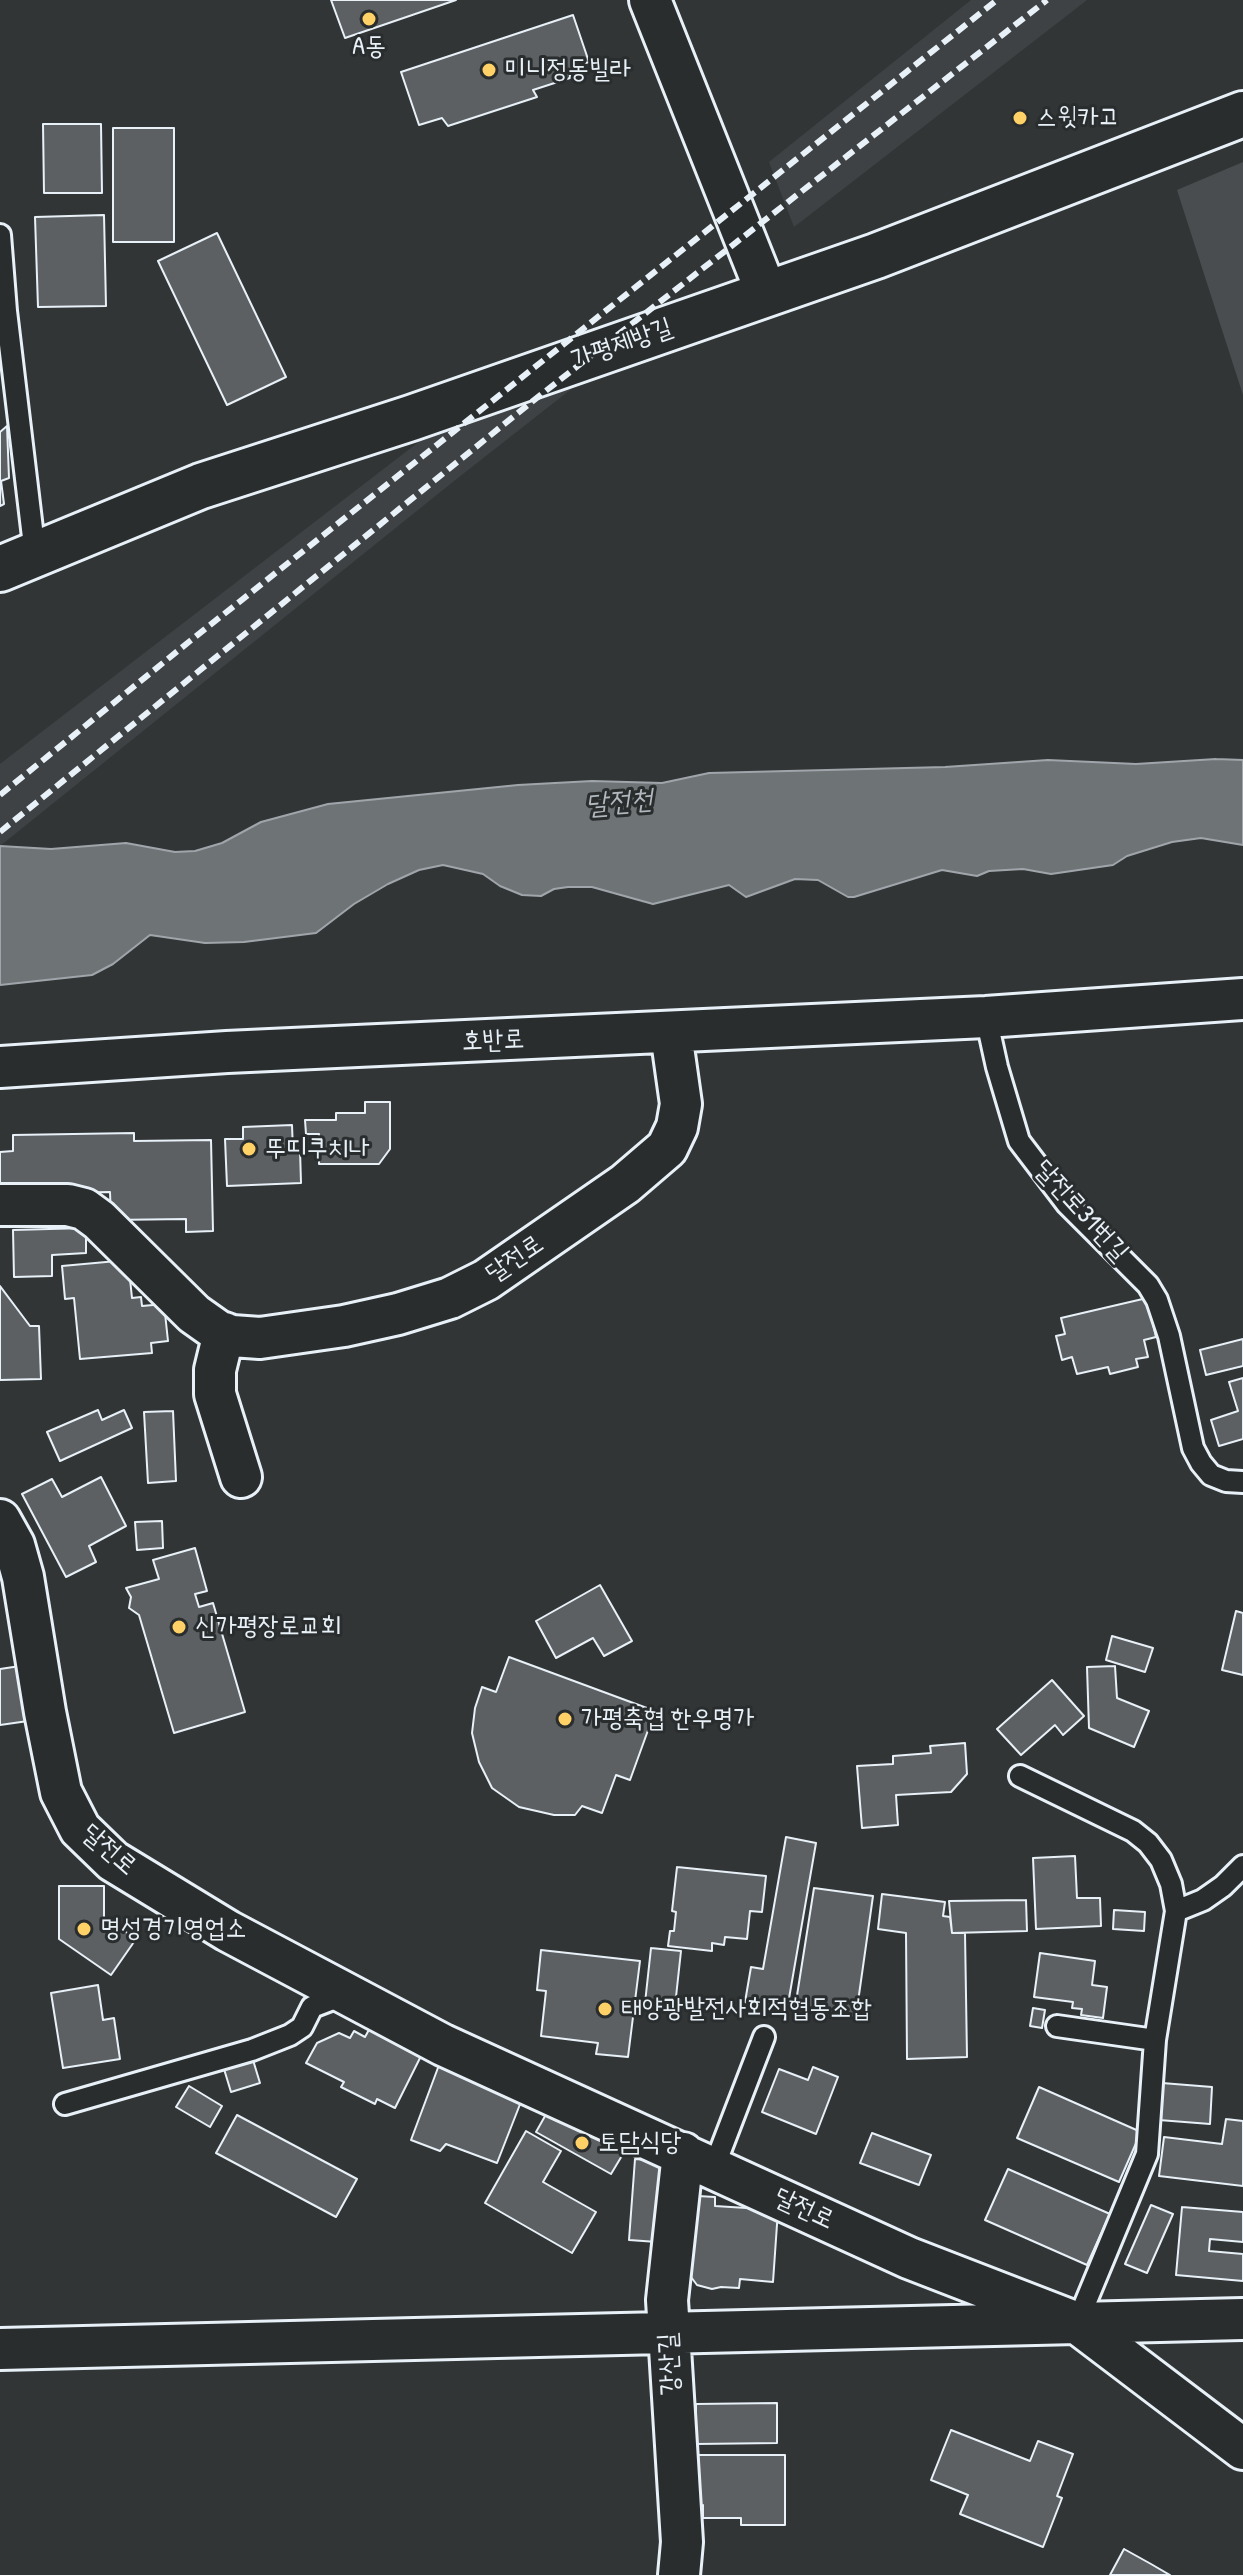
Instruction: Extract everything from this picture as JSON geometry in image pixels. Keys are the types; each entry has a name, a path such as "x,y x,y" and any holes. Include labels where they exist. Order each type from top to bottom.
{"street":[{"path":"650,0 767,294"},
{"name":"가평제방길","path":"18,561 201,486 411,418 876,256 1243,114"},
{"path":"986,1017 1243,999"},
{"name":"호반로","path":"0,1067 227,1052 986,1017"},
{"name":"달전로","path":"0,1205 68,1205 84,1209 99,1220 194,1314 224,1333 260,1338 344,1326 398,1314 450,1298 486,1280 625,1184 667,1148 677,1127 681,1104 671,1033"},
{"path":"224,1333 215,1370 215,1394 241,1477"},
{"name":"달전로","path":"5,1538 23,1577 61,1792 80,1829 113,1861 228,1931 443,2045 909,2258 1077,2323 1243,2449"},
{"name":"강산길","path":"679,2575 682,2542 667,2300 698,2160"},
{"path":"0,2349 1243,2319"}],"lane":[{"path":"0,235 18,561"},
{"name":"달전로31번길","path":"986,1017 1019,1141 1067,1204 1152,1292 1169,1336 1193,1448 1211,1475 1226,1481 1243,1482"},
{"path":"1020,1776 1133,1831 1148,1843 1161,1860 1171,1884 1176,1911 1155,2040 1147,2154 1077,2323"},
{"path":"1176,1911 1203,1900 1243,1866"},
{"path":"65,2104 278,2040 302,2027 312,2007 347,1994"},
{"path":"1057,2026 1155,2040"},
{"path":"698,2160 764,2037"}],"shaded area":[{"path":"971,0 1087,0 794,227 769,162"},
{"path":"1243,162 1243,395 1177,190"},
{"path":"612,357 0,846 0,764 485,391"}],"water":[{"name":"달전천","path":"1048,760 1136,764 1243,760 1243,845 1201,838 1172,842 1127,856 1113,865 1051,874 1023,869 989,871 977,876 942,870 854,897 848,897 818,880 795,879 746,897 729,885 653,904 592,887 554,889 541,896 522,895 500,886 483,874 443,865 419,870 388,884 354,904 316,933 244,942 205,943 150,935 113,964 92,975 0,985 0,846 51,849 126,843 175,852 195,851 222,843 261,822 328,804 518,785 592,781 662,783 709,773 945,767"}],"building":[{"name":"A동","path":"331,0 456,0 345,38"},
{"name":"미니정동빌라","path":"573,15 589,62 570,68 570,78 533,90 537,97 448,126 442,118 419,125 401,72"},
{"path":"43,124 101,124 102,193 44,193"},
{"path":"113,128 174,128 174,242 113,242"},
{"path":"104,215 106,306 38,307 35,217"},
{"path":"217,233 286,377 227,405 158,261"},
{"path":"7,426 9,478 1,481 4,504 0,506 0,432"},
{"path":"365,1102 390,1102 390,1149 379,1164 319,1164 319,1134 306,1134 305,1120 336,1120 336,1113 365,1113"},
{"path":"292,1125 293,1151 300,1150 301,1183 227,1186 225,1139 243,1139 243,1127"},
{"path":"134,1133 134,1141 211,1140 213,1231 186,1232 186,1219 111,1220 110,1192 0,1194 0,1152 13,1151 13,1135"},
{"path":"86,1228 86,1253 52,1255 52,1276 14,1277 13,1230"},
{"path":"128,1260 132,1298 141,1297 142,1306 164,1304 168,1341 151,1343 152,1353 80,1359 74,1298 65,1299 62,1266"},
{"path":"0,1286 30,1326 39,1326 41,1379 0,1380"},
{"path":"1147,1298 1156,1337 1144,1340 1148,1357 1136,1359 1138,1367 1110,1374 1108,1367 1077,1374 1072,1357 1062,1360 1056,1336 1065,1334 1061,1318"},
{"path":"1243,1339 1243,1366 1206,1375 1200,1350"},
{"path":"1243,1378 1243,1439 1219,1446 1211,1420 1238,1411 1229,1382"},
{"path":"98,1410 102,1420 124,1410 132,1428 60,1461 47,1432"},
{"path":"173,1411 176,1481 148,1483 144,1412"},
{"path":"101,1477 126,1526 89,1546 96,1562 66,1577 22,1494 52,1479 62,1497"},
{"path":"162,1521 163,1548 137,1550 135,1522"},
{"path":"195,1548 207,1591 195,1594 199,1607 213,1603 245,1712 174,1733 139,1615 129,1608 131,1597 126,1588 159,1579 153,1560"},
{"path":"600,1585 632,1641 604,1656 593,1638 556,1658 536,1621"},
{"path":"1236,1611 1243,1613 1243,1675 1222,1670"},
{"path":"1112,1636 1153,1648 1145,1672 1106,1660"},
{"path":"509,1657 655,1711 630,1780 616,1775 602,1813 582,1806 575,1815 554,1815 519,1807 492,1788 479,1762 472,1733 475,1708 482,1687 496,1692"},
{"path":"20,1666 28,1721 0,1725 0,1669"},
{"path":"1115,1666 1117,1698 1149,1711 1134,1747 1089,1728 1087,1667"},
{"path":"1052,1680 1084,1716 1063,1735 1055,1725 1021,1755 997,1729"},
{"path":"965,1743 967,1774 951,1792 896,1795 898,1825 862,1828 857,1766 893,1764 893,1756 931,1753 930,1746"},
{"path":"786,1837 816,1843 787,2010 745,2002 751,1967 763,1969"},
{"path":"1075,1856 1077,1898 1100,1898 1101,1926 1036,1929 1033,1858"},
{"path":"677,1867 766,1876 762,1912 750,1911 747,1939 725,1937 724,1945 712,1943 712,1951 668,1946 670,1931 674,1931 676,1912 672,1911"},
{"path":"59,1886 104,1886 104,1917 136,1939 111,1975 59,1939"},
{"path":"814,1888 873,1896 856,2016 795,2008"},
{"path":"882,1894 945,1902 943,1916 950,1917 952,1933 965,1933 967,2057 907,2059 906,1933 878,1929"},
{"path":"1026,1900 1027,1931 952,1933 949,1901"},
{"path":"1114,1910 1145,1912 1144,1931 1113,1929"},
{"path":"651,1948 681,1951 675,2006 645,2003"},
{"path":"541,1950 640,1961 628,2057 596,2054 598,2043 541,2036 546,1991 537,1990"},
{"path":"1040,1953 1095,1961 1092,1985 1107,1987 1103,2018 1081,2015 1082,2009 1072,2008 1073,2002 1034,1997"},
{"path":"98,1985 103,2020 114,2018 120,2059 63,2068 51,1993"},
{"path":"1033,2008 1045,2010 1042,2028 1030,2026"},
{"path":"371,2026 423,2052 395,2108 377,2099 375,2104 341,2087 344,2082 306,2063 317,2043 339,2033 350,2038 354,2031 365,2037"},
{"path":"442,2057 526,2089 497,2163 446,2144 440,2151 411,2140"},
{"path":"253,2060 260,2083 231,2092 224,2069"},
{"path":"813,2067 838,2077 816,2134 762,2112 779,2069 808,2080"},
{"path":"1162,2083 1212,2087 1210,2124 1159,2120"},
{"path":"189,2086 222,2106 210,2127 176,2107"},
{"path":"1039,2087 1141,2132 1119,2182 1017,2138"},
{"path":"553,2102 629,2144 611,2174 536,2132"},
{"path":"237,2115 357,2179 336,2217 216,2153"},
{"path":"1226,2119 1243,2121 1243,2186 1159,2176 1164,2137 1222,2144"},
{"path":"526,2131 561,2151 543,2182 596,2212 572,2253 485,2203"},
{"path":"872,2133 931,2155 919,2185 860,2163"},
{"path":"635,2159 663,2161 657,2242 629,2240"},
{"path":"1008,2169 1110,2214 1087,2265 985,2220"},
{"path":"698,2196 715,2197 715,2206 778,2210 773,2282 740,2279 739,2288 712,2289 697,2285 691,2277 692,2269 683,2269 685,2228 696,2228"},
{"path":"1151,2205 1173,2214 1147,2273 1125,2264"},
{"path":"1182,2207 1243,2212 1243,2242 1210,2239 1209,2251 1243,2254 1243,2281 1176,2275"},
{"path":"777,2403 777,2443 696,2444 696,2404"},
{"path":"951,2430 1030,2461 1038,2441 1073,2454 1057,2496 1062,2498 1043,2547 960,2514 968,2495 931,2480"},
{"path":"694,2455 785,2455 785,2525 741,2525 741,2518 703,2518 703,2505 694,2505"},
{"path":"1124,2549 1151,2564 1170,2575 1110,2575"}],"railway":[{"path":"0,795 997,0"},
{"path":"0,832 529,404 1047,0"}],"place":[{"name":"A동","path":"369,19"},
{"name":"미니정동빌라","path":"489,70"},
{"name":"스윗카고","path":"1020,118"},
{"name":"뚜띠쿠치나","path":"249,1149"},
{"name":"신가평장로교회","path":"179,1627"},
{"name":"가평축협 한우명가","path":"565,1719"},
{"name":"명성경기영업소","path":"84,1929"},
{"name":"태양광발전사회적협동조합","path":"605,2009"},
{"name":"토담식당","path":"582,2143"}]}
